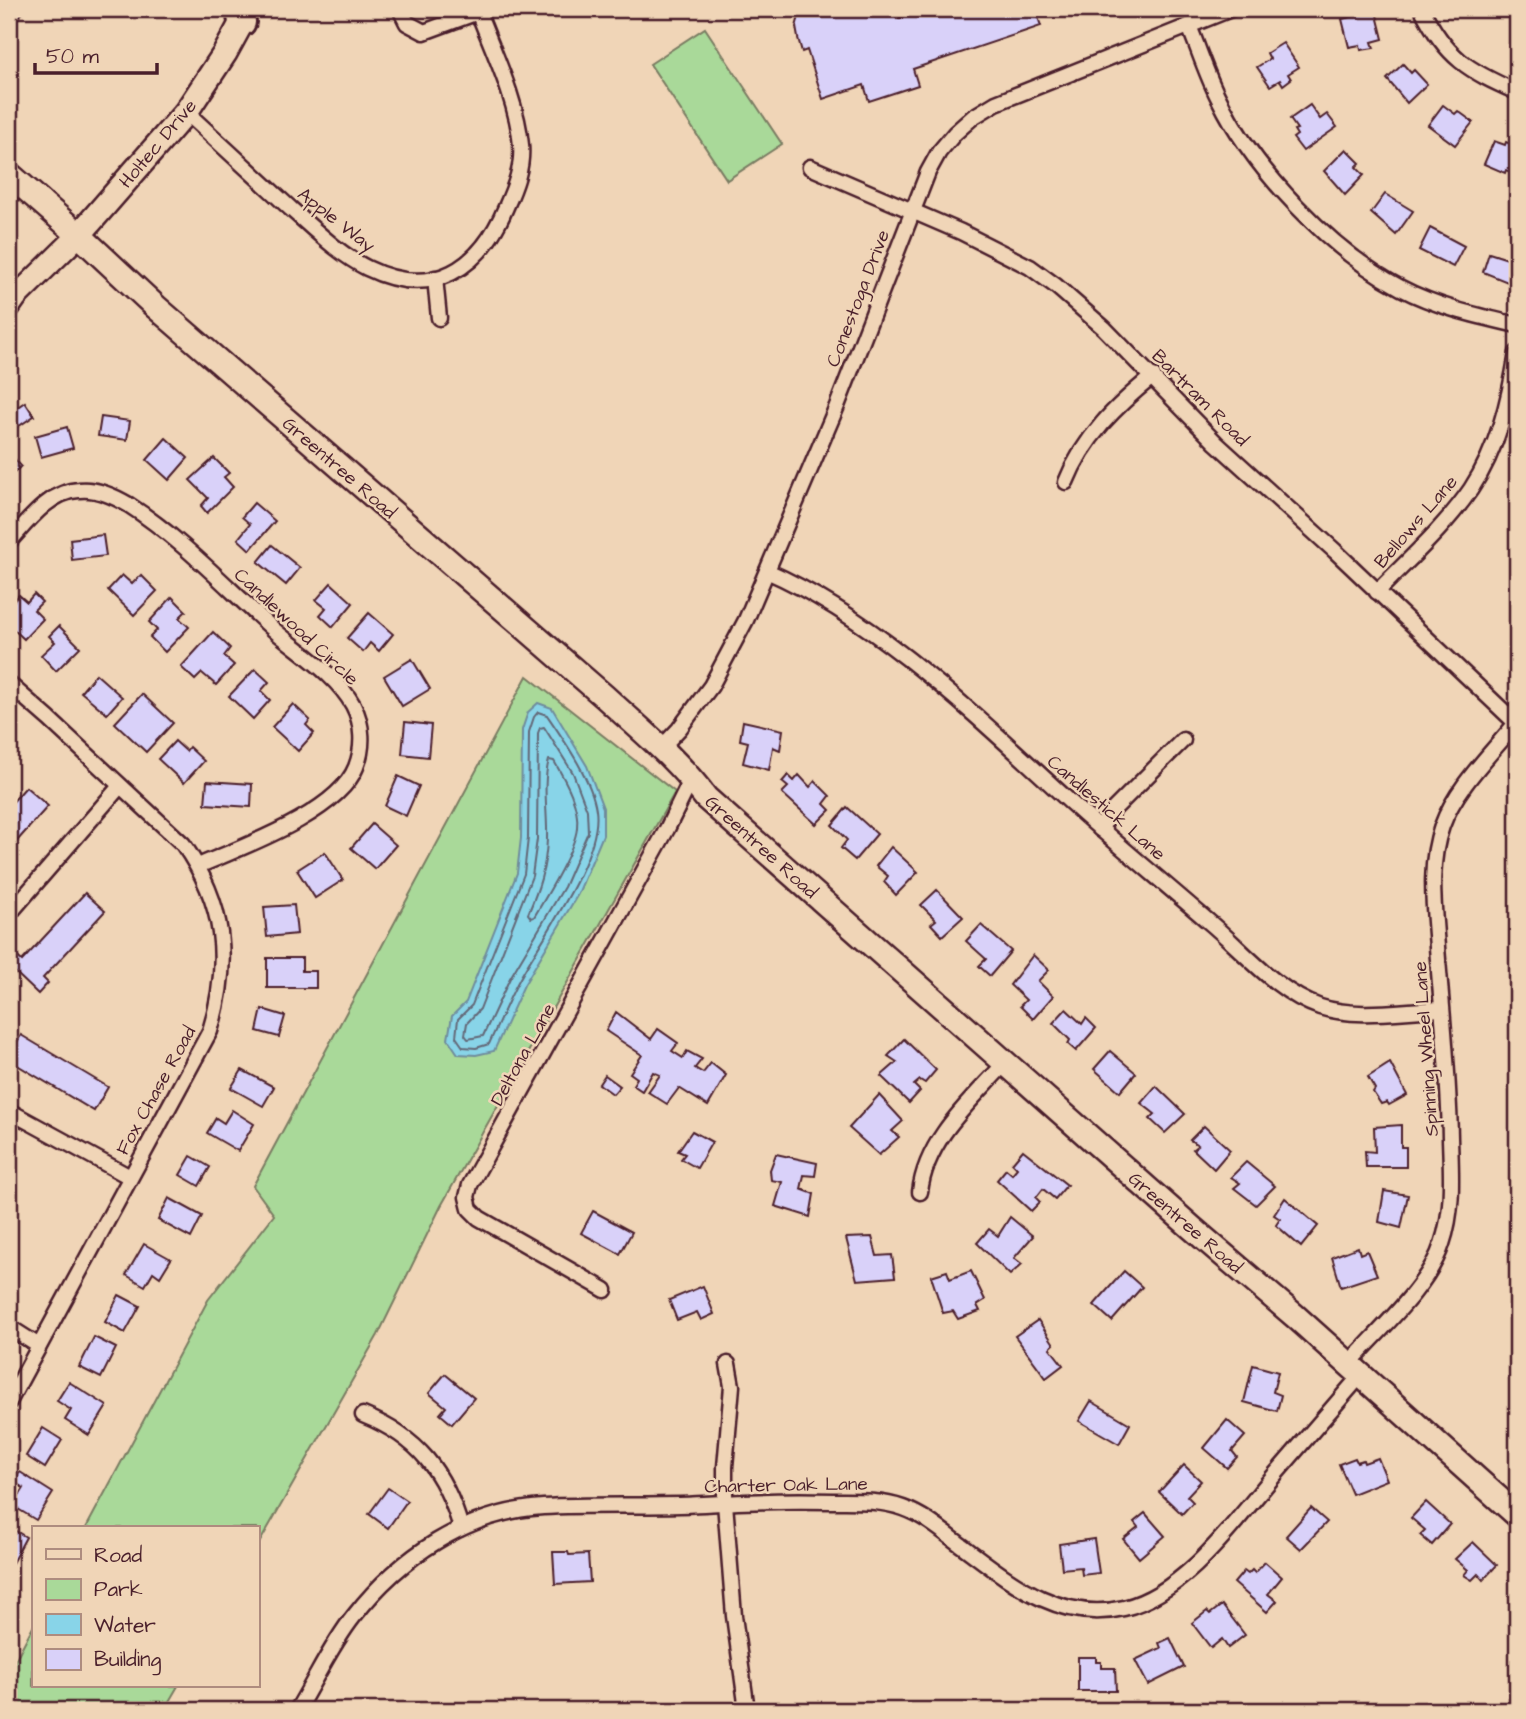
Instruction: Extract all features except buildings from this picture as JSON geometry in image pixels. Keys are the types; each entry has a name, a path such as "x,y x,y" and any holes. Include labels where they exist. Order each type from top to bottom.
{"main road":[{"name":"Holtec Drive","path":"79,235 186,112 225,53 243,13"},
{"name":"Greentree Road","path":"9,174 166,316 661,748 692,778 706,798 1517,1516"}],"street":[{"path":"400,9 408,24 424,32 478,10"},
{"name":"Conestoga Drive","path":"661,748 679,729 723,667 767,571 836,405 918,193 939,152 954,133 973,117 1021,92 1231,9"},
{"path":"1422,9 1437,37 1468,69 1517,92"},
{"name":"Apple Way","path":"186,112 312,228 368,268 410,282 455,272 473,259 502,218 519,172 522,148 502,72 478,10"},
{"path":"1189,26 1219,99 1243,138 1290,198 1335,241 1363,265 1404,290 1470,315 1517,325"},
{"name":"Bartram Road","path":"810,167 961,232 1030,267 1080,306 1153,376 1216,443 1517,724"},
{"path":"9,307 79,235"},
{"path":"435,278 439,318"},
{"name":"Bellows Lane","path":"1377,592 1443,524 1471,489 1500,428 1512,387 1517,353"},
{"path":"1066,482 1078,456 1099,425 1153,376"},
{"name":"Candlewood Circle","path":"9,542 37,512 65,492 79,489 112,495 178,542 329,678 353,705 362,737 360,754 356,768 336,795 321,807 288,825 198,866"},
{"name":"Candlestick Lane","path":"767,571 801,586 911,661 1282,987 1301,999 1341,1011 1441,1009"},
{"name":"Fox Chase Road","path":"9,684 183,844 198,866 215,906 223,955 217,1007 210,1031 9,1402"},
{"name":"Spinning Wheel Lane","path":"1354,1370 1421,1284 1442,1245 1451,1198 1452,1172 1449,1090 1434,908 1436,842 1452,805 1474,773 1517,724"},
{"path":"1100,829 1114,810 1182,740"},
{"name":"Deltona Lane","path":"605,1290 490,1226 470,1209 467,1197 470,1185 667,829 692,778"},
{"path":"10,912 120,786"},
{"path":"920,1192 921,1177 936,1145 1004,1063"},
{"path":"9,1111 130,1177"},
{"path":"9,1327 39,1346"},
{"path":"728,1364 732,1386 725,1503 734,1616 747,1710"},
{"name":"Charter Oak Lane","path":"297,1710 351,1619 380,1584 413,1556 461,1528 497,1515 541,1507 785,1500 883,1503 920,1516 1008,1579 1045,1600 1082,1612 1126,1607 1147,1600 1167,1588 1201,1559 1354,1370"},
{"path":"363,1415 384,1424 436,1468 452,1498 461,1528"}],"green space":[{"path":"705,28 782,144 727,180 650,64"},
{"path":"527,676 675,792 441,1206 378,1335 259,1543 259,1526 87,1526 208,1300 274,1215 253,1186"},
{"path":"32,1628 32,1688 177,1688 164,1710 9,1710 9,1672"}],"water":[{"path":"538,703 552,708 587,766 603,808 603,835 578,894 524,985 494,1051 476,1055 458,1054 448,1039 452,1016 466,1002 517,873 521,838 522,730 528,712"}]}
